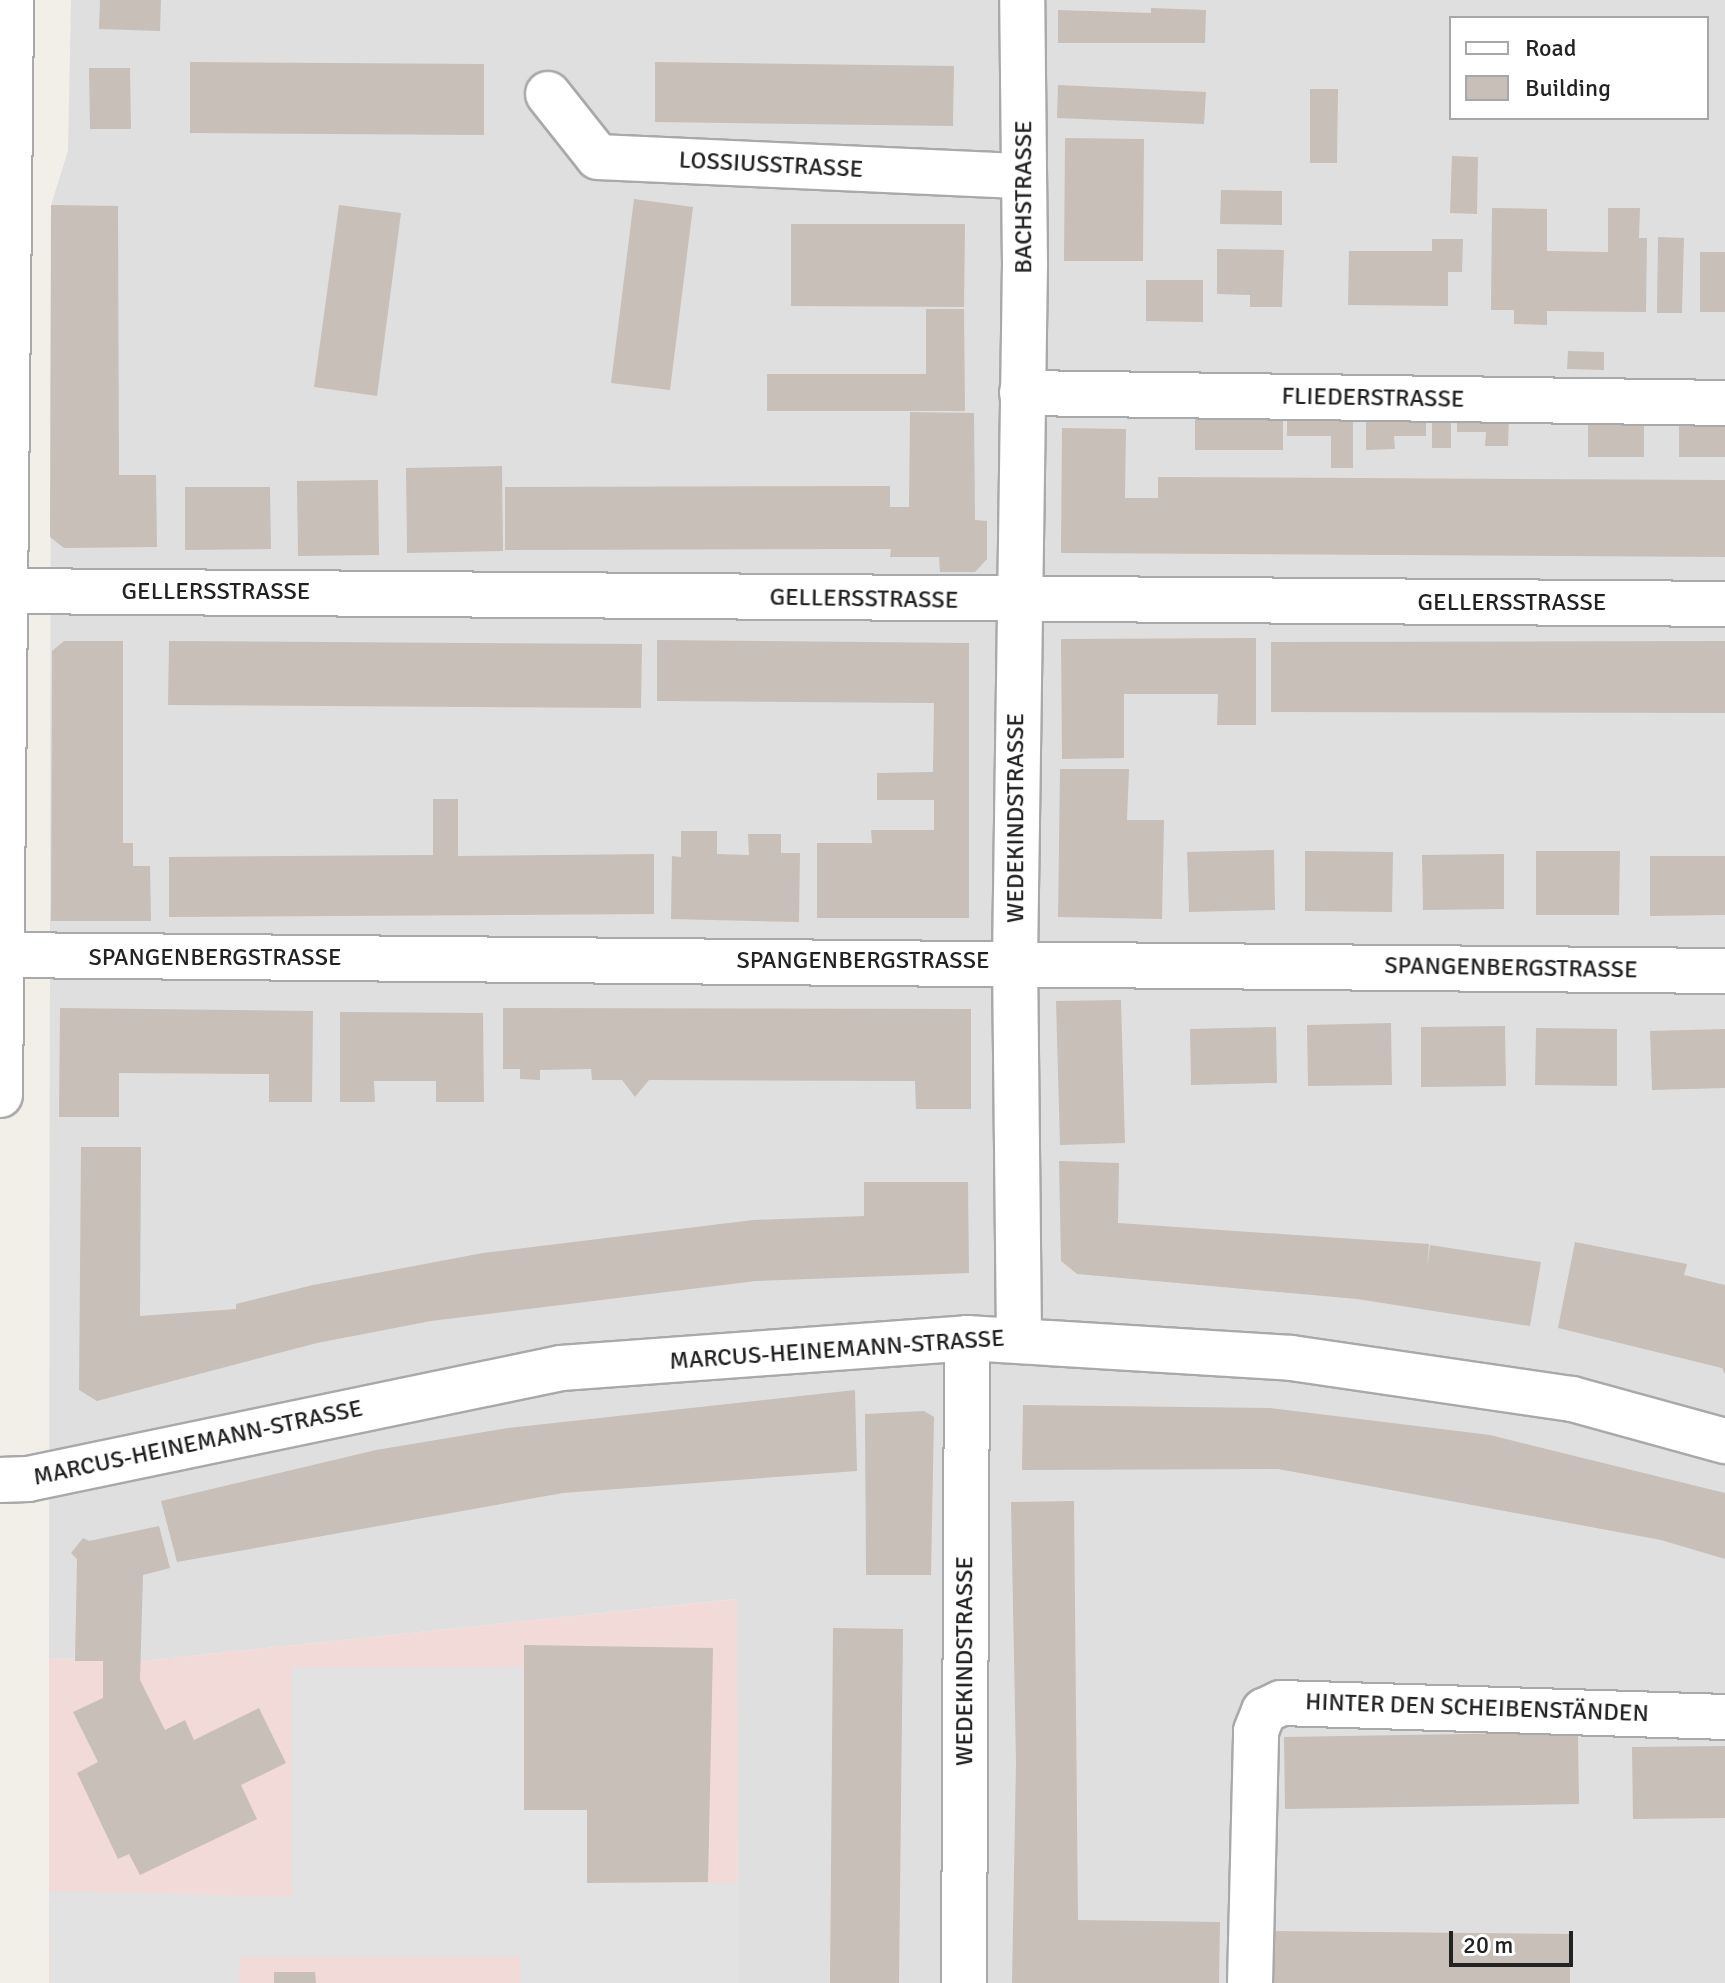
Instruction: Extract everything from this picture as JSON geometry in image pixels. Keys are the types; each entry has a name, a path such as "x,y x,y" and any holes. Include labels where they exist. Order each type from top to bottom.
{"street":[{"path":"0,1095 4,166 11,0"},
{"name":"BACHSTRASSE","path":"1022,0 1022,393"},
{"name":"LOSSIUSSTRASSE","path":"548,94 598,157 1024,176"},
{"name":"FLIEDERSTRASSE","path":"1022,393 1725,403"},
{"name":"WEDEKINDSTRASSE","path":"1019,1339 1015,961 1017,601 1022,393"},
{"name":"GELLERSSTRASSE","path":"4,591 1725,604"},
{"name":"SPANGENBERGSTRASSE","path":"0,955 1015,961 1725,971"},
{"name":"WEDEKINDSTRASSE","path":"964,1983 967,1338"},
{"name":"MARCUS-HEINEMANN-STRASSE","path":"0,1480 28,1479 561,1368 967,1338 1291,1358 1572,1399 1725,1441"},
{"name":"HINTER DEN SCHEIBENSTÄNDEN","path":"1250,1983 1256,1731 1264,1711 1281,1703 1725,1717"}],"shaded area":[{"path":"71,0 1725,0 1725,1983 738,1983 736,1599 141,1661 49,1658 51,205 68,151"},
{"path":"737,1599 738,1983 49,1983 49,1658 141,1661"},
{"path":"292,1667 523,1667 524,1810 587,1810 587,1883 738,1883 738,1983 521,1983 520,1957 240,1957 239,1983 50,1983 49,1891 292,1897"}],"building":[{"path":"100,0 161,0 160,31 99,29"},
{"path":"1151,8 1206,10 1205,43 1058,43 1058,10 1151,13"},
{"path":"190,62 484,64 484,135 190,133"},
{"path":"655,62 954,66 953,126 655,122"},
{"path":"89,68 130,68 131,129 90,129"},
{"path":"1058,85 1206,92 1204,124 1057,118"},
{"path":"1310,89 1338,89 1337,163 1310,163"},
{"path":"1065,138 1144,139 1143,261 1064,261"},
{"path":"1452,156 1478,157 1477,214 1450,213"},
{"path":"1221,190 1282,191 1282,225 1220,224"},
{"path":"634,199 693,207 670,390 611,383"},
{"path":"51,205 118,206 119,475 156,475 157,547 64,548 50,537"},
{"path":"339,205 401,213 377,396 314,387"},
{"path":"1492,208 1547,209 1547,251 1608,252 1608,208 1640,208 1639,238 1647,238 1646,312 1547,311 1547,325 1514,324 1514,310 1491,310"},
{"path":"791,224 965,224 964,307 791,306"},
{"path":"1658,237 1684,238 1682,313 1657,313"},
{"path":"1432,239 1463,239 1462,272 1448,272 1448,306 1348,305 1349,251 1432,251"},
{"path":"1217,249 1284,250 1282,307 1250,307 1250,295 1217,294"},
{"path":"1700,252 1725,252 1725,312 1700,312"},
{"path":"1146,280 1203,280 1203,322 1146,321"},
{"path":"926,309 964,309 965,411 767,411 767,374 926,374"},
{"path":"1568,351 1604,352 1604,370 1567,369"},
{"path":"1287,407 1353,407 1353,468 1331,468 1331,436 1287,436"},
{"path":"1426,409 1426,436 1394,436 1395,449 1366,450 1366,416"},
{"path":"910,412 974,413 975,520 987,521 987,559 975,572 940,572 939,557 890,557 891,549 505,550 505,487 890,486 890,507 909,507"},
{"path":"1195,413 1283,413 1283,450 1195,450"},
{"path":"1432,414 1451,414 1451,448 1432,448"},
{"path":"1457,415 1509,416 1508,446 1485,446 1486,432 1457,432"},
{"path":"1588,417 1644,418 1644,457 1588,457"},
{"path":"1679,418 1725,419 1725,457 1679,457"},
{"path":"1062,428 1126,429 1125,498 1158,498 1158,477 1725,480 1725,557 1061,553"},
{"path":"502,466 503,551 407,553 406,468"},
{"path":"378,480 379,555 298,556 297,481"},
{"path":"185,487 270,487 271,549 185,550"},
{"path":"1256,638 1256,725 1217,725 1218,694 1124,694 1124,758 1062,759 1061,639"},
{"path":"657,640 969,643 969,918 817,918 817,843 872,843 871,830 934,830 934,800 877,800 877,773 933,772 934,703 657,701"},
{"path":"64,641 123,641 123,843 133,843 133,866 150,866 151,921 51,921 52,651"},
{"path":"169,641 642,644 641,708 168,705"},
{"path":"1725,641 1725,713 1271,712 1271,642"},
{"path":"1060,769 1129,769 1127,820 1164,820 1162,919 1058,917"},
{"path":"433,799 458,799 458,856 654,854 654,914 169,917 169,857 433,855"},
{"path":"681,831 717,831 717,854 749,855 748,834 781,834 781,853 800,853 799,922 671,919 672,856 681,857"},
{"path":"1274,850 1275,910 1189,912 1187,852"},
{"path":"1305,851 1393,852 1392,912 1305,911"},
{"path":"1536,851 1620,851 1619,915 1536,915"},
{"path":"1504,854 1504,909 1423,910 1422,855"},
{"path":"1650,856 1725,856 1725,915 1650,916"},
{"path":"1121,1000 1125,1143 1060,1145 1056,1001"},
{"path":"60,1008 313,1011 312,1102 269,1102 269,1074 119,1073 119,1117 59,1117"},
{"path":"503,1008 971,1009 971,1109 916,1109 915,1081 649,1080 635,1097 622,1080 592,1080 591,1069 540,1070 540,1080 520,1079 520,1069 503,1069"},
{"path":"340,1012 483,1013 484,1102 436,1102 436,1081 374,1081 375,1102 340,1102"},
{"path":"1391,1023 1392,1085 1308,1086 1307,1025"},
{"path":"1505,1026 1506,1086 1421,1087 1421,1027"},
{"path":"1276,1027 1277,1083 1191,1085 1190,1029"},
{"path":"1536,1028 1617,1029 1617,1086 1535,1085"},
{"path":"1725,1029 1725,1088 1652,1090 1650,1031"},
{"path":"81,1147 141,1147 140,1316 236,1309 236,1304 313,1285 483,1253 753,1220 864,1216 864,1182 968,1182 969,1273 756,1281 431,1321 317,1343 97,1401 79,1390"},
{"path":"1059,1161 1119,1163 1118,1223 1429,1244 1427,1268 1430,1245 1541,1262 1530,1326 1357,1299 1077,1274 1061,1261"},
{"path":"1575,1242 1687,1264 1684,1275 1725,1285 1725,1374 1722,1368 1558,1328"},
{"path":"855,1390 857,1471 563,1493 177,1562 161,1501 376,1450 508,1428"},
{"path":"1023,1405 1270,1408 1490,1435 1725,1493 1725,1559 1661,1540 1278,1469 1022,1470"},
{"path":"924,1411 934,1417 931,1575 866,1575 865,1414"},
{"path":"1074,1501 1078,1920 1220,1922 1219,1983 1012,1983 1016,1762 1011,1502"},
{"path":"159,1526 170,1568 143,1575 140,1680 165,1730 185,1720 194,1740 259,1708 286,1763 241,1785 257,1819 140,1875 129,1854 118,1859 77,1773 98,1762 73,1712 103,1698 103,1661 75,1661 77,1559 71,1553 83,1538 89,1541"},
{"path":"833,1628 903,1629 899,1983 830,1983"},
{"path":"524,1645 713,1648 708,1882 587,1883 587,1810 524,1810"},
{"path":"1578,1732 1579,1804 1285,1809 1284,1737"},
{"path":"1725,1746 1725,1818 1633,1819 1632,1747"},
{"path":"1264,1931 1570,1934 1570,1983 1264,1983"},
{"path":"274,1972 315,1972 316,1983 274,1983"}]}
